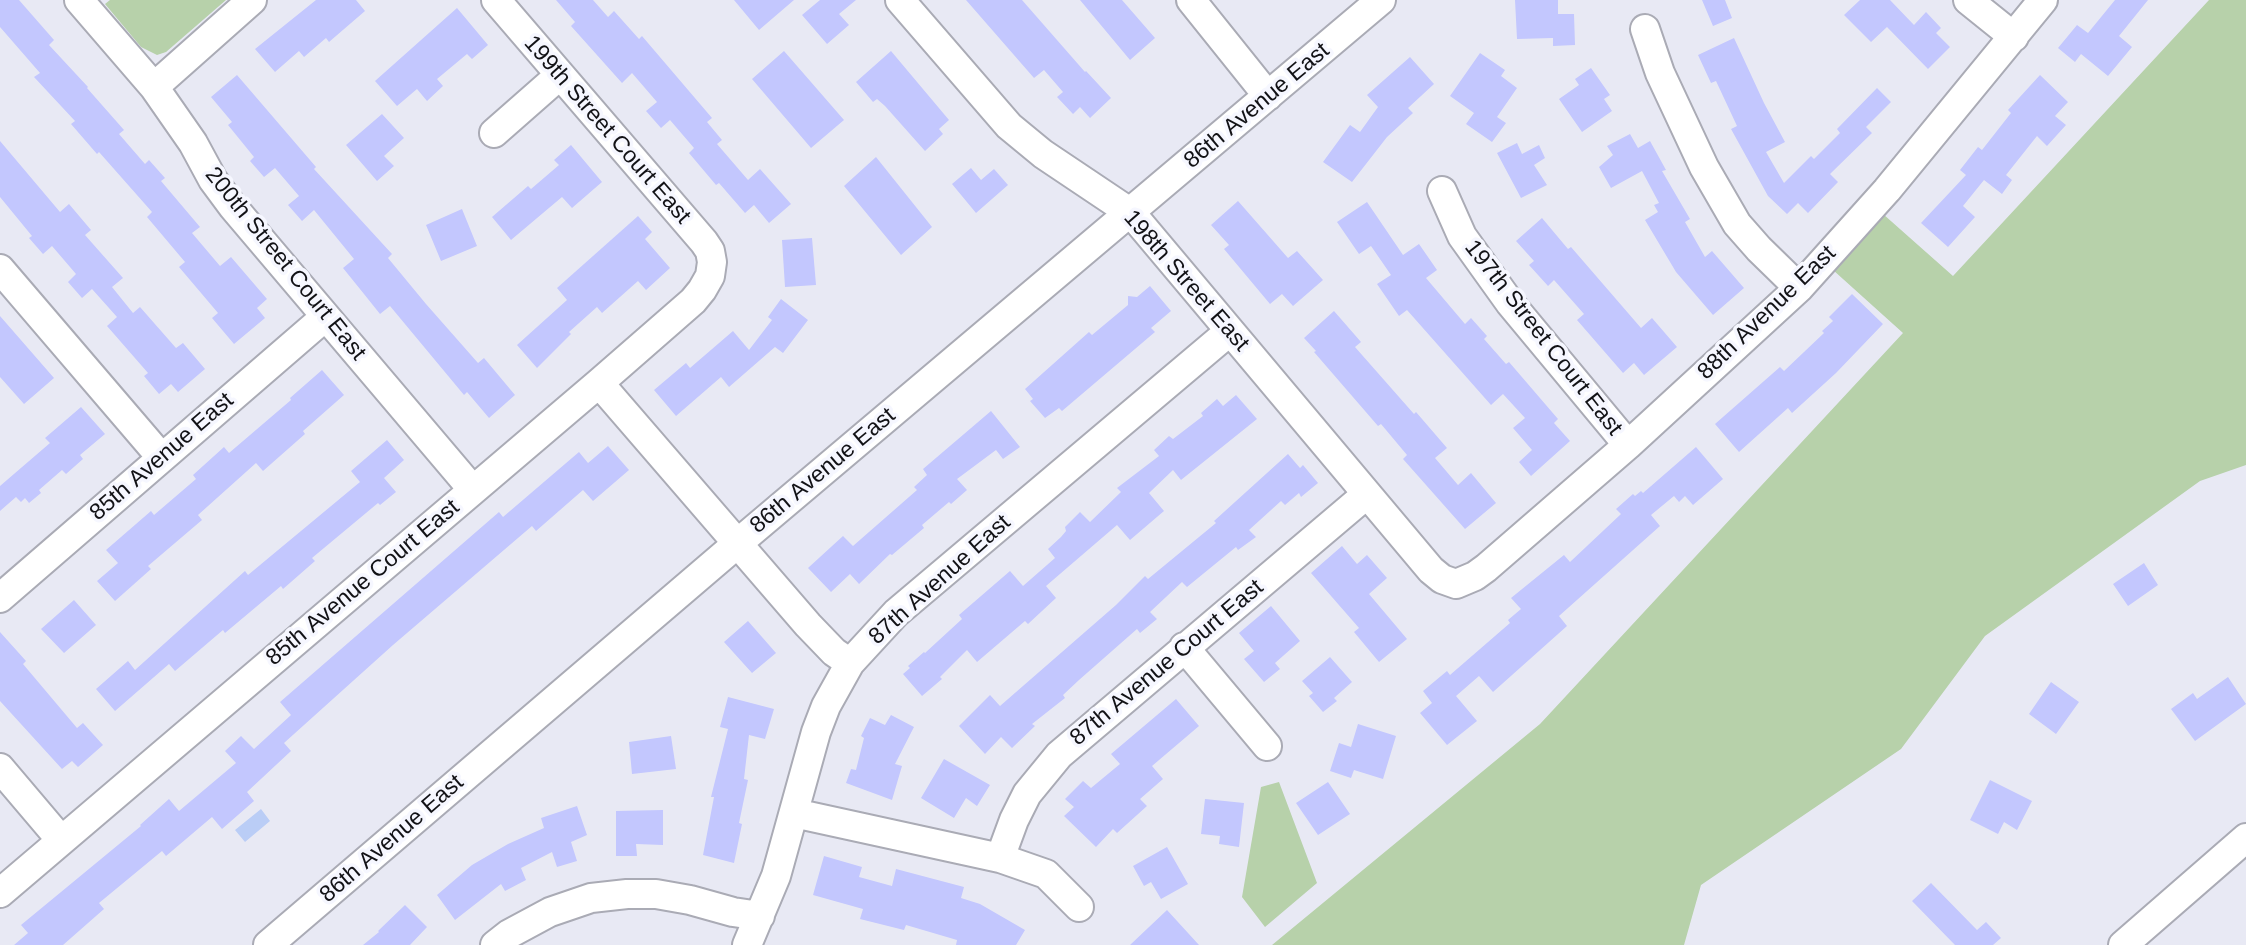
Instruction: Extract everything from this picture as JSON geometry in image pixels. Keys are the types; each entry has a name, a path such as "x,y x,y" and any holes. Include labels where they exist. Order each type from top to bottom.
{"street":[{"name":"200th Street Court East","path":"79,0 154,87 193,143 213,180 325,317 473,490"},
{"path":"154,87 252,0"},
{"name":"199th Street Court East","path":"496,0 704,242 710,251 712,262"},
{"name":"198th Street East","path":"900,0 1009,126 1043,154 1131,213 1431,570 1442,579 1452,582"},
{"path":"1191,0 1268,96"},
{"name":"86th Avenue East","path":"268,945 738,543 1381,0"},
{"path":"1968,0 2014,37"},
{"name":"88th Avenue East","path":"1452,582 1456,584 1465,581 1486,568 1628,445 1799,288 1887,190 2043,0"},
{"path":"1645,29 1660,73 1704,167 1737,224 1799,288"},
{"path":"494,133 560,75"},
{"name":"197th Street Court East","path":"1442,191 1462,236 1510,303 1628,445"},
{"name":"85th Avenue Court East","path":"0,893 693,301 710,276 712,262"},
{"path":"0,269 161,457"},
{"name":"85th Avenue East","path":"0,598 325,317"},
{"name":"87th Avenue East","path":"747,945 776,876 826,705 850,663 896,613 1230,331"},
{"path":"599,383 807,625 834,652 850,663"},
{"name":"87th Avenue Court East","path":"1000,858 1027,794 1059,755 1367,494"},
{"path":"1184,647 1266,746"},
{"path":"0,768 61,840"},
{"path":"794,813 1000,858 1046,874 1079,907"},
{"path":"2123,945 2246,838"},
{"path":"495,945 509,933 550,912 591,898 627,894 656,894 760,916"}],"green space":[{"path":"110,0 226,0 166,52 157,55 141,47 105,4"},
{"path":"2209,0 2246,0 2246,465 2200,481 1985,636 1901,749 1701,885 1684,945 1272,945 1540,724 1903,333 1833,270 1883,214 1953,276"},
{"path":"1279,782 1317,883 1265,927 1242,897 1261,787"}],"water":[{"path":"261,809 270,821 245,842 235,830"}],"building":[{"path":"0,0 19,0 54,40 49,45 124,130 119,134 145,164 149,160 165,178 161,181 200,227 192,233 220,266 231,257 267,299 257,308 265,318 234,344 212,318 218,313 179,267 185,262 147,217 152,212 99,152 97,154 71,124 75,121 34,77 40,73 0,27"},
{"path":"316,0 356,0 365,11 329,42 326,38 304,57 299,51 275,72 255,49"},
{"path":"556,0 593,0 608,17 614,11 639,39 642,36 712,118 707,122 722,140 717,144 748,180 760,169 791,204 769,223 754,205 745,213 689,153 694,148 670,120 661,128 646,111 657,102 632,73 622,83 571,26 575,22"},
{"path":"734,0 794,0 759,30"},
{"path":"820,0 856,0 839,14 849,25 827,44 802,15"},
{"path":"966,0 1022,0 1111,98 1090,118 1080,107 1073,114 1057,97 1063,92 1044,70 1034,78"},
{"path":"1080,0 1122,0 1155,38 1130,60"},
{"path":"1515,0 1558,0 1558,14 1574,14 1575,45 1553,46 1553,38 1517,39"},
{"path":"1702,0 1725,0 1732,18 1713,26"},
{"path":"1860,0 1890,0 1914,25 1926,12 1941,28 1936,33 1950,47 1928,69 1887,27 1871,42 1844,15"},
{"path":"2115,0 2148,0 2119,36 2132,47 2108,76 2081,54 2075,62 2058,48 2077,25 2088,33"},
{"path":"457,8 488,45 472,59 467,54 437,79 443,86 427,101 417,89 397,106 375,81"},
{"path":"1734,38 1785,142 1766,152 1784,183 1811,156 1814,159 1840,133 1837,129 1877,88 1891,102 1866,127 1872,133 1830,174 1838,182 1808,213 1798,203 1787,214 1768,196 1731,129 1737,126 1716,81 1711,83 1698,55"},
{"path":"784,51 844,120 811,148 752,79"},
{"path":"891,51 949,120 939,129 943,134 925,151 885,106 877,99 873,102 856,82"},
{"path":"1480,53 1505,70 1501,76 1517,88 1497,117 1506,123 1492,142 1466,124 1474,113 1450,96"},
{"path":"1410,57 1434,84 1408,108 1413,113 1387,137 1352,182 1323,162 1350,125 1360,132 1378,107 1367,95"},
{"path":"1591,68 1610,95 1604,99 1612,111 1582,132 1559,99 1579,85 1575,79"},
{"path":"237,75 316,167 314,169 392,254 388,258 426,304 478,363 484,358 515,395 489,418 467,392 464,395 390,306 380,314 343,268 354,259 314,210 302,221 288,205 299,196 275,168 264,177 250,161 254,157 228,125 232,122 211,97"},
{"path":"2040,75 2068,102 2055,116 2066,125 2047,146 2037,136 2006,175 2012,180 2002,194 1984,180 1963,206 1975,217 1948,247 1921,223 1966,175 1960,170 1978,147 1982,150 2011,113 2008,110"},
{"path":"382,114 404,138 384,156 394,166 377,181 346,145"},
{"path":"1630,134 1638,148 1650,141 1666,170 1662,171 1690,219 1685,222 1705,257 1712,251 1744,288 1713,315 1676,272 1645,220 1658,212 1654,205 1659,203 1642,171 1611,188 1599,167 1613,155 1607,146"},
{"path":"0,141 60,212 69,204 91,230 85,235 123,278 112,287 133,313 140,307 176,348 183,343 205,369 178,392 171,384 159,394 144,376 148,373 107,326 117,317 92,289 82,298 68,282 76,274 52,246 43,254 29,238 32,236 0,197"},
{"path":"1517,143 1522,154 1539,145 1545,158 1534,165 1547,185 1521,198 1497,153"},
{"path":"571,145 602,182 572,208 562,197 511,240 492,217 528,186 531,189 559,165 554,160"},
{"path":"876,157 932,227 901,255 844,186"},
{"path":"971,168 981,180 994,169 1008,185 976,213 952,184"},
{"path":"1238,201 1288,258 1297,251 1323,280 1293,306 1282,294 1270,304 1224,249 1229,245 1211,225"},
{"path":"1367,202 1403,255 1419,244 1437,270 1426,278 1465,324 1471,318 1487,336 1484,339 1506,364 1509,362 1558,419 1554,423 1570,441 1531,476 1519,462 1532,450 1513,428 1525,418 1503,394 1491,405 1407,310 1399,316 1377,284 1391,275 1371,246 1359,254 1337,222"},
{"path":"462,209 477,246 441,261 426,225"},
{"path":"638,216 652,232 645,239 670,268 646,290 638,281 602,313 597,307 569,332 571,334 537,368 517,345 567,300 557,288"},
{"path":"1542,218 1568,249 1571,247 1641,328 1652,318 1677,347 1644,375 1634,363 1623,373 1577,320 1584,314 1554,280 1548,286 1529,265 1534,261 1516,241"},
{"path":"812,238 816,285 785,287 782,240"},
{"path":"1150,286 1171,311 1151,328 1155,332 1062,411 1059,408 1045,418 1030,401 1033,399 1025,389 1089,332 1092,335 1128,305 1128,296 1137,297"},
{"path":"1852,294 1883,324 1836,373 1792,413 1788,408 1739,452 1715,424 1780,367 1784,371 1824,333 1822,331 1833,321 1829,317"},
{"path":"781,299 808,320 783,353 775,347 729,387 721,377 676,416 654,390 686,363 690,368 733,331 749,350 772,320 768,317"},
{"path":"1334,311 1361,342 1355,347 1447,448 1435,458 1458,485 1471,473 1496,503 1465,529 1403,459 1407,455 1381,424 1378,426 1304,338"},
{"path":"0,316 54,378 24,404 0,377"},
{"path":"322,370 344,395 263,471 256,463 198,515 202,520 148,566 151,569 115,601 97,581 118,563 106,550 151,511 154,515 196,479 193,475 224,447 229,453"},
{"path":"1236,395 1257,419 1181,480 1173,470 1149,493 1164,511 1130,540 1117,525 1046,586 1056,598 1028,624 1025,621 977,662 967,650 940,677 942,679 922,696 903,674 910,668 908,666 962,619 959,615 1010,571 1023,586 1055,558 1048,549 1080,512 1090,522 1121,492 1117,488 1159,456 1154,450 1169,436 1173,439 1203,416 1201,413 1217,399 1223,406"},
{"path":"81,407 105,434 80,455 83,459 66,474 62,470 39,490 41,493 29,503 25,498 21,502 16,497 0,511 0,486 50,443 45,438"},
{"path":"991,411 1020,447 1003,459 996,450 957,479 967,490 922,525 924,528 890,554 859,584 850,574 831,592 808,568 843,536 853,546 917,490 914,487 927,475 923,469"},
{"path":"387,440 404,460 384,478 396,492 380,505 378,503 312,558 315,561 283,589 281,586 225,633 223,630 175,671 169,664 115,711 96,689 128,661 135,670 245,571 248,575 360,482 351,471"},
{"path":"608,446 629,470 593,501 583,490 536,531 532,526 393,645 284,743 291,751 247,792 254,801 222,829 212,817 166,856 162,851 99,903 104,909 63,945 14,945 28,933 21,925 141,826 169,799 179,811 236,763 225,751 241,736 254,749 291,715 280,702 499,512 503,517 579,452 588,463"},
{"path":"1696,447 1723,479 1693,505 1685,496 1679,502 1674,496 1651,515 1660,526 1559,616 1567,626 1493,692 1479,676 1456,696 1477,721 1447,745 1420,713 1432,703 1423,691 1447,671 1450,675 1510,623 1508,620 1521,609 1511,598 1564,555 1570,562 1621,514 1616,509 1633,494 1635,496 1641,491 1643,493"},
{"path":"1288,454 1300,468 1303,465 1318,483 1301,497 1299,493 1285,505 1281,501 1249,530 1256,537 1238,550 1236,547 1187,587 1182,582 1150,612 1157,619 1140,633 1137,629 1079,680 1063,695 1065,698 1032,724 1035,726 1012,748 1001,737 985,754 959,726 990,695 1000,706 1116,605 1145,576 1148,579 1216,523 1214,521"},
{"path":"1342,546 1357,564 1367,555 1387,578 1369,594 1407,639 1379,662 1354,632 1359,628 1311,573"},
{"path":"2144,563 2158,585 2128,606 2113,584"},
{"path":"74,600 96,625 64,653 41,629"},
{"path":"1271,606 1300,641 1275,663 1280,669 1264,682 1244,659 1254,651 1239,633"},
{"path":"748,621 776,653 752,673 724,642"},
{"path":"0,632 26,661 23,664 77,728 83,723 103,745 78,767 72,761 62,769 0,701"},
{"path":"1330,657 1352,682 1334,698 1337,701 1323,712 1309,696 1313,693 1302,681"},
{"path":"2228,677 2246,704 2195,741 2171,709 2193,693 2197,699"},
{"path":"2051,682 2079,702 2056,734 2029,714"},
{"path":"728,697 774,709 765,739 749,735 744,779 748,780 734,863 703,855 714,797 711,797 728,729 720,727"},
{"path":"1176,699 1199,726 1152,766 1163,779 1140,799 1147,806 1117,833 1113,829 1096,847 1064,816 1074,807 1065,799 1083,781 1091,788 1120,764 1111,754"},
{"path":"891,715 914,727 895,764 902,766 892,800 846,783 851,769 856,770 864,738 861,736 870,718 885,725"},
{"path":"1358,724 1396,736 1383,779 1354,770 1351,778 1330,771 1339,743 1351,747"},
{"path":"671,736 676,769 632,774 629,742"},
{"path":"944,759 990,785 977,806 966,798 954,818 921,798"},
{"path":"1990,780 2032,801 2017,830 2004,822 1998,834 1970,820"},
{"path":"1328,782 1350,814 1318,835 1296,803"},
{"path":"1205,799 1244,803 1239,847 1219,844 1220,836 1201,834"},
{"path":"577,806 587,835 571,842 577,861 557,867 552,852 521,868 526,880 505,891 501,884 455,920 437,895 472,865 508,844 544,828 541,818"},
{"path":"663,810 663,845 636,844 637,856 616,856 616,811"},
{"path":"1167,847 1188,884 1161,899 1151,882 1144,886 1133,866"},
{"path":"824,856 862,867 859,877 892,886 896,869 964,887 961,898 980,904 1025,930 1016,945 956,945 957,940 906,925 904,930 860,919 863,909 813,895"},
{"path":"1931,883 1977,930 1986,922 2001,938 1993,945 1955,945 1912,901"},
{"path":"405,905 427,927 410,945 363,945 379,932"},
{"path":"1167,910 1199,945 1130,945"}]}
